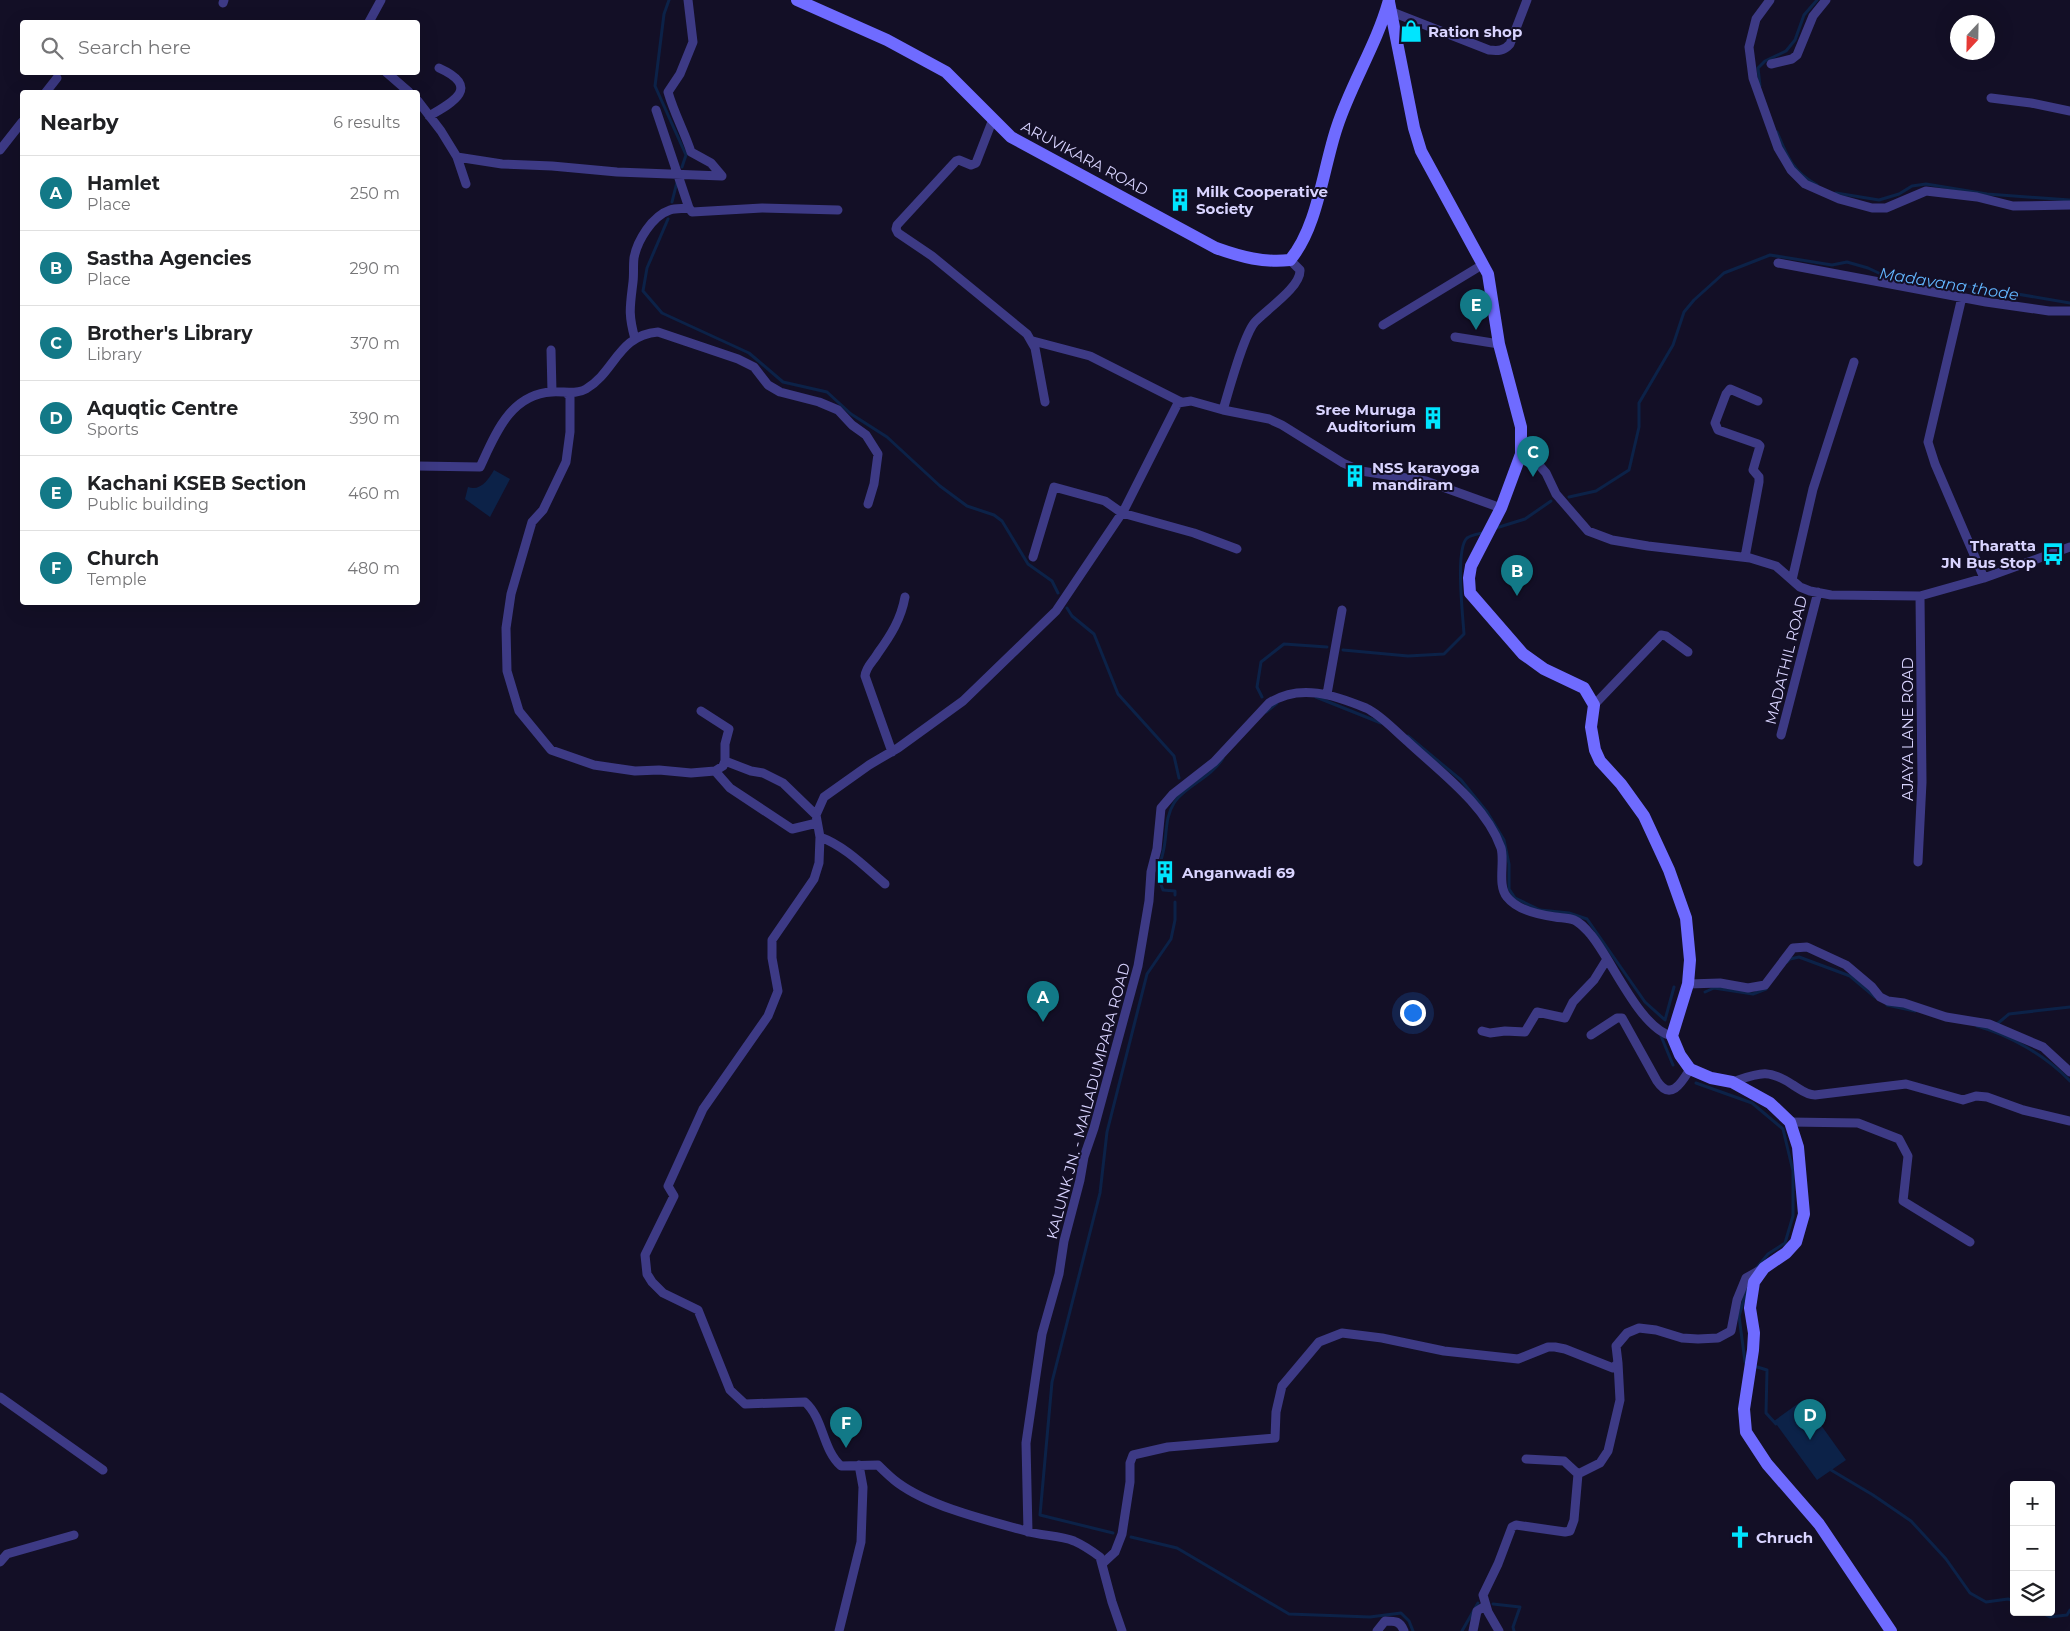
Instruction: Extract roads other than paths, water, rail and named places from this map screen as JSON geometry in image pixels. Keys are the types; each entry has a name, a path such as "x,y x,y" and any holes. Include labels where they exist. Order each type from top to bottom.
{"main road":[{"name":"ARUVIKARA ROAD","path":"797,0 887,40 946,72 1011,137 1216,248 1250,258 1276,262 1290,260"},
{"path":"1290,260 1300,249 1317,204 1337,127 1390,5"},
{"path":"1390,5 1420,151 1488,274 1499,344 1521,427 1521,454 1501,508 1471,566 1469,578 1470,593 1523,654 1544,669 1584,688 1594,705 1591,726 1595,750 1600,761 1621,784 1644,816 1670,870 1686,918 1690,960 1688,984 1672,1036 1680,1056 1690,1069 1711,1078 1732,1082 1770,1103 1790,1122 1798,1147 1804,1214 1796,1242 1786,1253 1764,1268 1754,1282 1750,1308 1754,1333 1744,1409 1746,1432 1767,1464 1818,1524 1891,1631"}],"street":[{"path":"370,20 381,0"},
{"path":"457,157 502,164 617,172 722,176 711,163 691,152 685,134 674,114 668,92 680,74 693,42 688,0"},
{"path":"1390,5 1489,50 1501,51 1505,50 1510,44 1527,0"},
{"path":"1770,0 1756,20 1749,47 1753,78 1778,148 1791,170 1805,184 1839,199 1872,208 1886,208 1926,191 1977,196 2012,206 2070,205"},
{"path":"1771,64 1792,59 1797,55 1813,16 1826,0"},
{"path":"429,116 452,103 461,90 460,81 439,68"},
{"path":"389,75 407,90"},
{"path":"48,90 57,78"},
{"path":"1991,98 2031,103 2070,111"},
{"path":"420,104 457,157 466,184"},
{"path":"656,110 689,208 695,213 762,208 838,210"},
{"path":"993,119 976,163 971,165 959,160 956,161 897,225 896,229 898,233 932,256 1027,334 1036,348 1045,402"},
{"path":"0,150 20,125"},
{"path":"635,339 629,319 629,302 633,282 634,258 638,244 657,217 669,210 689,208"},
{"path":"1223,410 1250,328 1293,286 1300,275 1300,270 1290,260"},
{"path":"1778,263 1962,297 2049,311 2070,311"},
{"path":"1383,325 1482,264"},
{"path":"1962,297 1928,442 1935,464 1984,578"},
{"path":"420,466 480,467 499,426 514,408 536,395 552,392 581,392 603,375 620,350 635,339 651,332 658,332 738,359 754,367 768,385 780,392 819,402 838,410 852,425 866,435 878,454 874,484 868,504"},
{"path":"1455,338 1499,344"},
{"path":"1032,341 1090,356 1181,402"},
{"path":"551,350 552,392"},
{"path":"1792,580 1813,489 1854,362"},
{"path":"1745,557 1759,482 1759,477 1753,470 1760,446 1718,430 1715,424 1728,391 1733,390 1758,401"},
{"path":"566,393 570,396 570,432 566,462 543,510 532,522 510,603 506,628 507,671 519,711 551,750 594,765 635,770 691,773 715,771 723,766 725,760 725,744 729,730 701,712"},
{"path":"1122,1631 1100,1556 1074,1541 1028,1532 978,1519 909,1490 896,1482 878,1465 841,1466 826,1445 815,1413 804,1402 744,1404 735,1396 730,1390 698,1310 672,1298 656,1287 647,1274 645,1255 674,1196 668,1186 703,1109 768,1016 778,991 772,958 772,940 814,880 819,863 820,837 817,819 824,797 869,765 892,752 962,701 1056,611 1122,513 1176,406 1181,402 1191,400 1223,410 1276,421 1343,463 1361,471 1426,482 1501,508"},
{"path":"1521,454 1539,465 1546,473 1556,494 1588,532 1612,540 1648,546 1765,561 1776,566 1800,587 1831,595 1920,596 1984,578 2070,547"},
{"path":"1033,557 1054,487 1105,501 1122,513 1194,533 1237,548"},
{"name":"MADATHIL ROAD","path":"1781,735 1818,592"},
{"name":"AJAYA LANE ROAD","path":"1918,862 1922,782 1920,596"},
{"path":"892,752 865,676 866,668 880,650 902,614 905,597"},
{"path":"1342,610 1327,694 1375,713 1452,781 1485,819 1501,849 1506,896 1517,904 1536,913 1574,920 1590,934 1653,1026 1672,1036"},
{"path":"1594,705 1661,635 1666,636 1688,652"},
{"name":"KALUNK JN. - MAILADUMPARA ROAD","path":"1028,1532 1026,1443 1042,1334 1059,1274 1064,1241 1084,1157 1094,1128 1138,966 1162,808 1170,798 1214,762 1269,703 1278,697 1294,692 1327,694"},
{"path":"725,760 778,780 817,819"},
{"path":"715,771 730,788 792,829 817,819"},
{"path":"820,837 852,855 886,884"},
{"path":"1688,984 1720,983 1748,988 1765,985 1793,948 1807,947 1846,964 1872,987 1880,997 1946,1017 1989,1024 2042,1047 2070,1072"},
{"path":"1482,1031 1490,1033 1505,1030 1524,1032 1537,1012 1566,1018 1574,1002 1594,980 1607,959"},
{"path":"1591,1035 1617,1018 1622,1018 1660,1086 1668,1090 1672,1091 1678,1087 1690,1069"},
{"path":"1732,1082 1760,1072 1783,1078 1809,1095 1815,1096 1906,1084 1963,1100 1976,1096 1988,1097 2023,1110 2070,1121"},
{"path":"1790,1122 1858,1123 1899,1139 1908,1156 1903,1201 1970,1242"},
{"path":"1578,1474 1600,1463 1608,1451 1620,1400 1616,1346 1627,1333 1640,1328 1656,1330 1682,1338 1718,1338 1731,1331 1737,1300 1746,1278 1764,1268"},
{"path":"1102,1564 1115,1552 1122,1534 1130,1482 1130,1463 1134,1456 1168,1447 1276,1438 1276,1412 1282,1386 1319,1342 1342,1333 1382,1338 1444,1351 1518,1359 1548,1347 1555,1347 1565,1349 1606,1367 1613,1368 1618,1362"},
{"path":"0,1397 103,1470"},
{"path":"1526,1459 1564,1461 1578,1474"},
{"path":"839,1631 861,1542 863,1487 859,1465"},
{"path":"1499,1631 1485,1606 1483,1595 1498,1564 1512,1527 1516,1525 1546,1531 1570,1531 1574,1520 1578,1474"},
{"path":"0,1562 7,1554 74,1535"},
{"path":"1473,1631 1477,1612 1485,1606"},
{"path":"1377,1631 1385,1621 1397,1621 1401,1624 1404,1631"}],"water":[{"path":"494,470 510,479 490,517 465,499 468,487 476,488 480,486 487,481"},
{"path":"1803,1400 1846,1460 1817,1480 1774,1421"}],"waterway":[{"path":"669,0 664,14 655,86 686,155 682,167"},
{"path":"1760,86 1758,68 1765,61 1786,51 1795,40 1804,15 1817,0"},
{"path":"1777,132 1791,162 1802,174 1817,185"},
{"path":"672,202 677,182"},
{"path":"1836,193 1879,200 1899,194 1912,186 1926,184 1987,194 2070,200"},
{"path":"668,219 647,268 643,291 662,313 749,353 783,382 827,392 851,414 887,437 940,486 967,506 994,515 1002,521 1028,564 1052,581 1058,593"},
{"name":"Madavana thode","path":"1569,497 1596,491 1629,470 1639,427 1639,403 1673,345 1684,312 1694,300 1724,273 1770,255 1832,265 1847,262 1883,275 1988,289 2070,303"},
{"path":"1496,528 1525,519 1551,501"},
{"path":"1343,650 1408,656 1444,654 1464,634 1461,599 1461,555 1463,545 1467,538 1482,533"},
{"path":"1067,608 1072,616 1094,634 1118,694 1174,756 1179,778"},
{"path":"1262,697 1257,687 1261,662 1284,644 1327,647"},
{"path":"1316,697 1381,723"},
{"path":"1266,712 1277,703"},
{"path":"1408,736 1461,780 1487,812 1504,840 1509,864 1509,889 1515,898 1540,910 1569,913 1587,919 1645,1002 1665,1020 1674,987"},
{"path":"1175,895 1175,891 1163,890 1159,873 1171,808 1178,797 1212,771 1223,758"},
{"path":"1113,1533 1040,1515 1052,1382 1100,1193 1107,1132 1147,974 1171,939 1175,920 1175,902"},
{"path":"1787,962 1790,959 1799,957 1850,976 1875,997"},
{"path":"1705,992 1714,988 1753,994 1766,989"},
{"path":"1887,1005 1915,1011"},
{"path":"1997,1024 2009,1014 2070,1007"},
{"path":"1977,1026 2015,1041 2039,1055 2070,1081"},
{"path":"1661,1036 1673,1065"},
{"path":"1696,1083 1752,1103 1783,1129 1793,1171 1793,1216 1785,1243 1768,1254 1755,1270"},
{"path":"1747,1289 1739,1316 1745,1362 1748,1364"},
{"path":"1754,1366 1767,1370 1766,1413 1776,1424"},
{"path":"1831,1470 1911,1521 1946,1559 1970,1593 1986,1602 2010,1600"},
{"path":"1131,1537 1177,1548 1289,1614 1370,1617 1401,1613 1409,1621 1413,1631"},
{"path":"1462,1631 1478,1603"},
{"path":"1493,1604 1520,1607 1513,1627 1514,1631"},
{"path":"2048,1616 2067,1615 2070,1610"}],"place":[{"name":"Ration shop","path":"1411,31"},
{"name":"Milk Cooperative Society","path":"1180,200"},
{"name":"Kachani KSEB Section","path":"1476,330"},
{"name":"Sree Muruga Auditorium","path":"1433,418"},
{"name":"NSS karayoga mandiram","path":"1355,476"},
{"name":"Brother's Library","path":"1533,477"},
{"name":"Tharatta JN Bus Stop","path":"2053,554"},
{"name":"Sastha Agencies","path":"1517,596"},
{"name":"Anganwadi 69","path":"1165,872"},
{"name":"Hamlet","path":"1043,1022"},
{"name":"Aquqtic Centre","path":"1810,1440"},
{"name":"Church","path":"846,1448"},
{"name":"Chruch","path":"1740,1537"}]}
